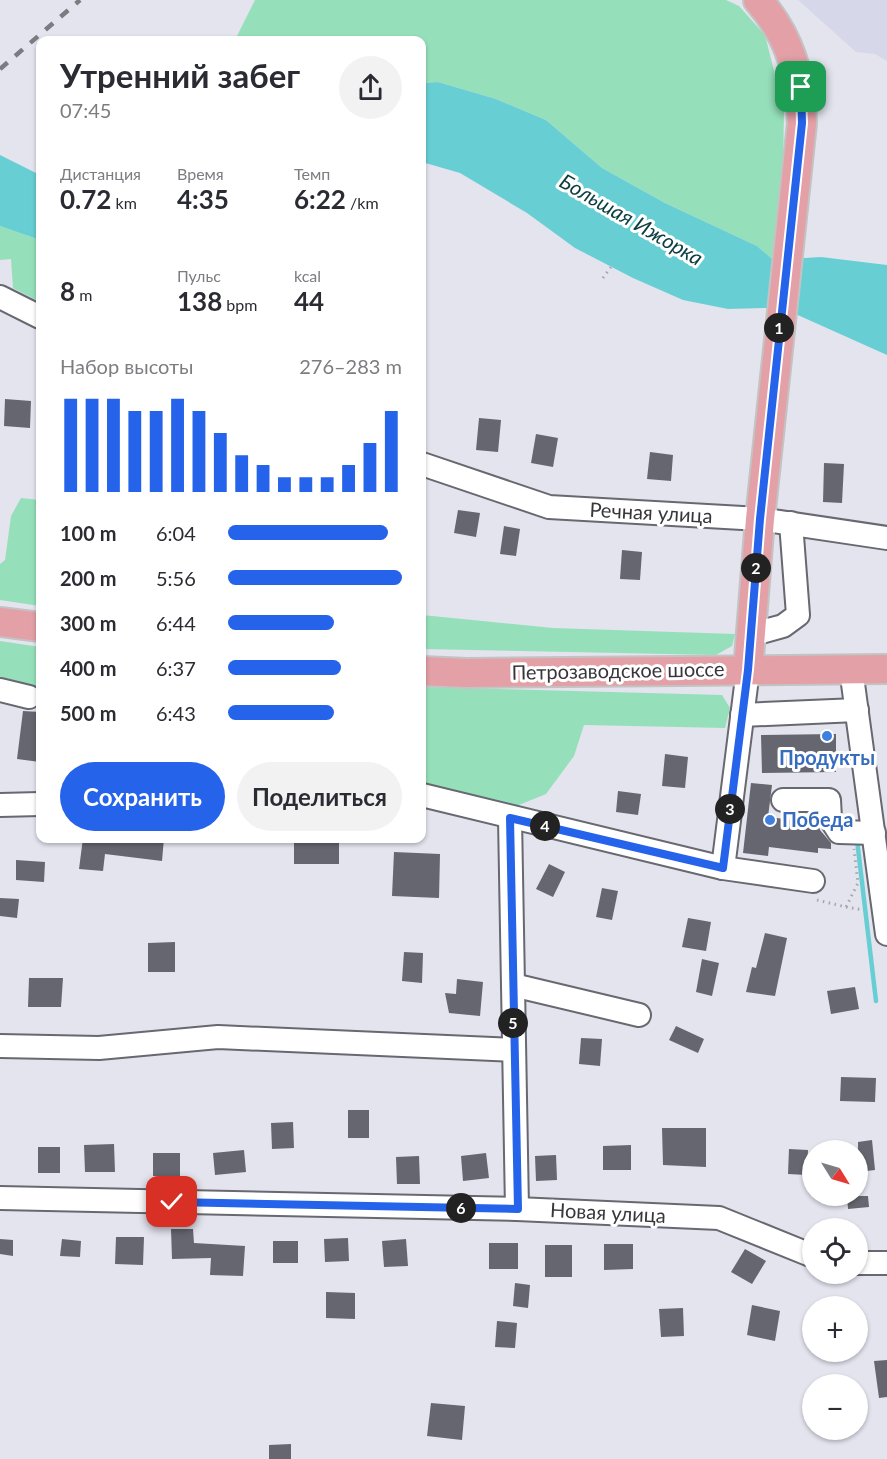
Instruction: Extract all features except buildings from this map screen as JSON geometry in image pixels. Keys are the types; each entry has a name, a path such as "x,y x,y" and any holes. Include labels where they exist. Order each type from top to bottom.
{"main road":[{"path":"748,670 780,314 802,123 801,87 791,53 770,13 758,0"},
{"path":"0,622 36,626"},
{"name":"Петрозаводское шоссе","path":"426,671 467,673 887,669"}],"street":[{"path":"0,297 36,315"},
{"name":"Речная улица","path":"426,465 549,507 760,519 887,538"},
{"path":"750,634 783,626 798,615 791,523"},
{"path":"851,669 886,919"},
{"path":"723,868 748,670"},
{"path":"0,690 29,697"},
{"path":"742,715 857,710"},
{"path":"426,796 723,868 813,881"},
{"path":"783,800 829,800 830,818 839,832 873,833"},
{"path":"0,805 36,804"},
{"path":"510,818 518,1209"},
{"path":"513,985 639,1015"},
{"path":"0,1046 99,1048 218,1037 514,1050"},
{"name":"Новая улица","path":"0,1198 518,1209 719,1218 802,1252"},
{"path":"868,1263 887,1263"}],"path":[{"path":"603,278 613,264"},
{"path":"846,907 858,909"}],"shaded area":[{"path":"798,0 887,0 887,61 875,54 856,52"}],"green space":[{"path":"255,0 726,0 739,6 765,35 784,111 783,169 773,261 757,246 665,203 602,168 546,120 496,99 438,82 426,83 426,36 237,36"},
{"path":"0,226 36,239 36,300 13,288 11,259 0,260"},
{"path":"21,498 36,500 36,605 0,600 0,564 5,560 11,516"},
{"path":"426,615 553,628 735,634 732,646 716,655 426,649"},
{"path":"0,641 36,646 36,687 0,683"},
{"path":"426,687 722,695 730,708 725,728 584,725 574,756 546,794 514,807 426,786"}],"water":[{"name":"Большая Ижорка","path":"438,82 496,99 546,120 602,168 665,203 757,246 773,260 821,257 887,265 887,355 791,312 766,308 728,309 683,300 633,278 575,248 527,213 460,173 426,163 426,83"},
{"path":"0,155 36,173 36,239 0,226"}],"waterway":[{"path":"857,840 876,1001"}],"railway":[{"path":"38,36 80,0"},
{"path":"0,69 36,38"}],"place":[{"name":"Продукты","path":"827,736"},
{"name":"Победа","path":"770,820"}],"route":[{"path":"172,1202 518,1209 510,818 723,868 748,670 780,314 802,123 801,87"}]}
